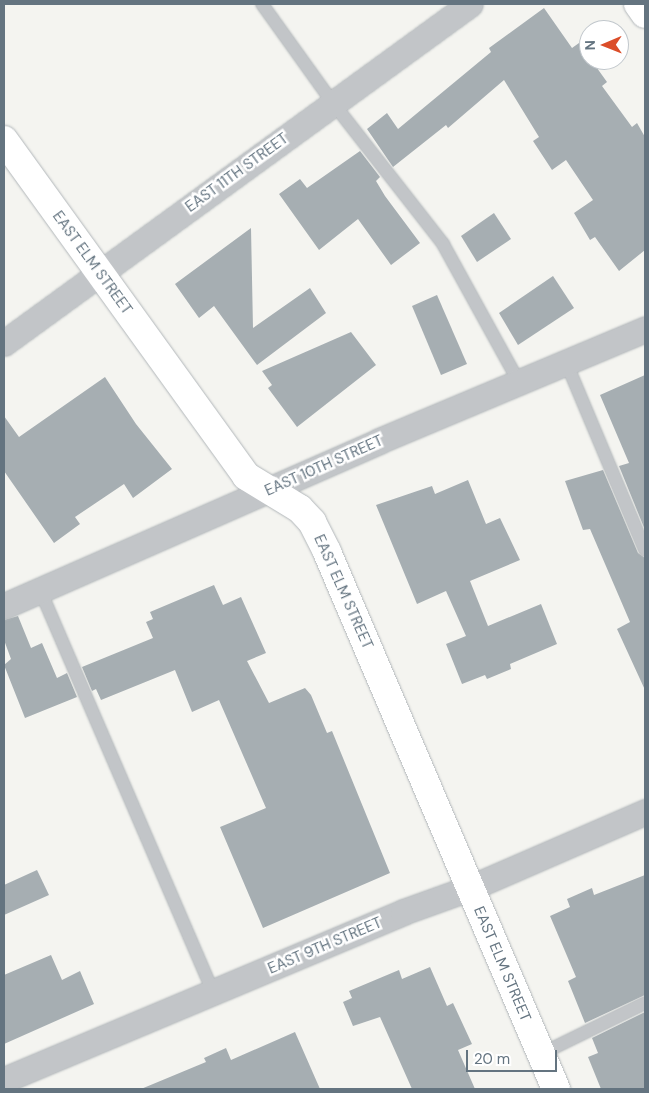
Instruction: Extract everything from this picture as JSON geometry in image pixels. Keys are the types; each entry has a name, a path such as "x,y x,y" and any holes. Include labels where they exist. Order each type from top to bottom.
{"main road":[{"path":"638,4 645,14"},
{"name":"EAST ELM STREET","path":"4,140 246,476 271,489 300,509 312,522 327,552 555,1089"}],"street":[{"name":"EAST 11TH STREET","path":"4,343 99,272 470,4"},
{"name":"EAST 10TH STREET","path":"4,606 645,329"},
{"name":"EAST 9TH STREET","path":"4,1080 214,994 403,912 470,888 645,812"}],"lane":[{"path":"262,4 333,103 443,244 520,384"},
{"path":"566,362 645,550"},
{"path":"40,590 214,994"},
{"path":"540,1054 645,1004"}],"building":[{"path":"544,8 572,48 579,43 579,70 598,70 607,82 602,86 632,127 637,123 645,137 645,250 619,271 595,237 590,240 574,213 593,200 566,160 552,170 533,141 539,137 504,80 448,128 446,125 393,167 367,129 387,113 398,129 491,52 489,48"},
{"path":"360,151 380,177 376,181 385,196 420,243 391,265 358,219 319,250 279,194 300,179 307,188"},
{"path":"494,213 511,239 477,262 461,236"},
{"path":"251,228 253,328 310,288 326,313 257,365 214,306 199,318 175,284"},
{"path":"553,276 574,308 518,345 499,313"},
{"path":"437,295 467,364 441,375 412,306"},
{"path":"351,332 376,365 297,427 268,388 272,385 262,371"},
{"path":"645,375 645,530 619,466 629,463 600,395"},
{"path":"105,377 136,424 172,469 133,498 124,484 75,517 80,524 54,543 4,471 4,416 19,437"},
{"path":"603,470 638,553 645,558 645,690 617,629 630,622 590,529 583,530 565,481"},
{"path":"468,480 486,524 500,518 520,560 470,581 488,626 541,604 557,644 510,664 511,669 487,679 485,675 462,684 446,644 466,636 446,591 417,604 376,505 432,486 435,494"},
{"path":"214,585 223,605 241,597 266,653 247,661 269,703 305,688 311,695 327,733 332,731 390,873 263,928 220,827 266,808 219,700 192,712 175,670 101,700 96,689 92,691 82,667 153,638 146,622 153,619 150,612"},
{"path":"18,616 31,648 42,643 57,678 67,673 77,697 25,718 4,665 11,659 4,640 4,620"},
{"path":"37,870 49,895 4,915 4,885"},
{"path":"645,875 645,995 585,1023 568,981 576,977 550,916 570,907 567,899 592,888 594,895"},
{"path":"51,955 62,980 80,971 94,1004 4,1044 4,975"},
{"path":"430,967 447,1006 453,1003 472,1044 458,1050 475,1089 412,1089 380,1017 353,1026 343,1002 352,998 349,991 399,970 402,979"},
{"path":"645,1012 645,1089 601,1089 588,1057 598,1053 592,1038"},
{"path":"295,1032 320,1089 141,1089 206,1062 204,1058 226,1048 231,1060"}]}
